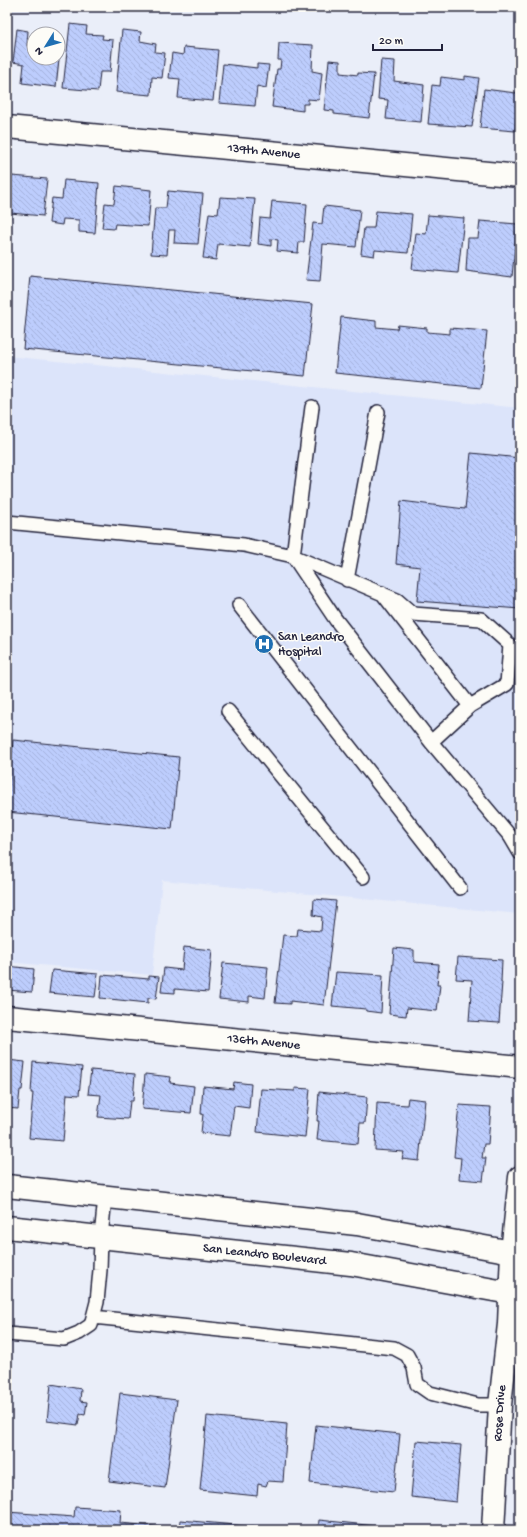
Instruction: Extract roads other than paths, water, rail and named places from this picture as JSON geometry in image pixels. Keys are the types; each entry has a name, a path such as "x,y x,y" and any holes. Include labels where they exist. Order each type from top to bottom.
{"street":[{"name":"139th Avenue","path":"7,127 520,176"},
{"name":"136th Avenue","path":"7,1017 520,1067"},
{"name":"Rose Drive","path":"493,1530 500,1405 509,1324 515,1295 520,1177"},
{"path":"7,1186 357,1224 516,1254"},
{"name":"San Leandro Boulevard","path":"7,1227 351,1264 515,1295"}],"lane":[{"path":"312,407 293,556 336,620 431,742 510,836 520,853"},
{"path":"347,580 378,412"},
{"path":"7,522 244,545 293,556 397,600 413,614 481,619 510,645 507,684 470,706 431,742"},
{"path":"382,593 470,706"},
{"path":"239,605 460,888"},
{"path":"228,711 363,877"},
{"path":"7,1334 64,1339 91,1324 98,1302 101,1237 105,1196"},
{"path":"93,1317 394,1348 407,1355 414,1368 417,1384 430,1393 478,1405 500,1405"}],"place":[{"name":"San Leandro Hospital","path":"264,644"}]}
